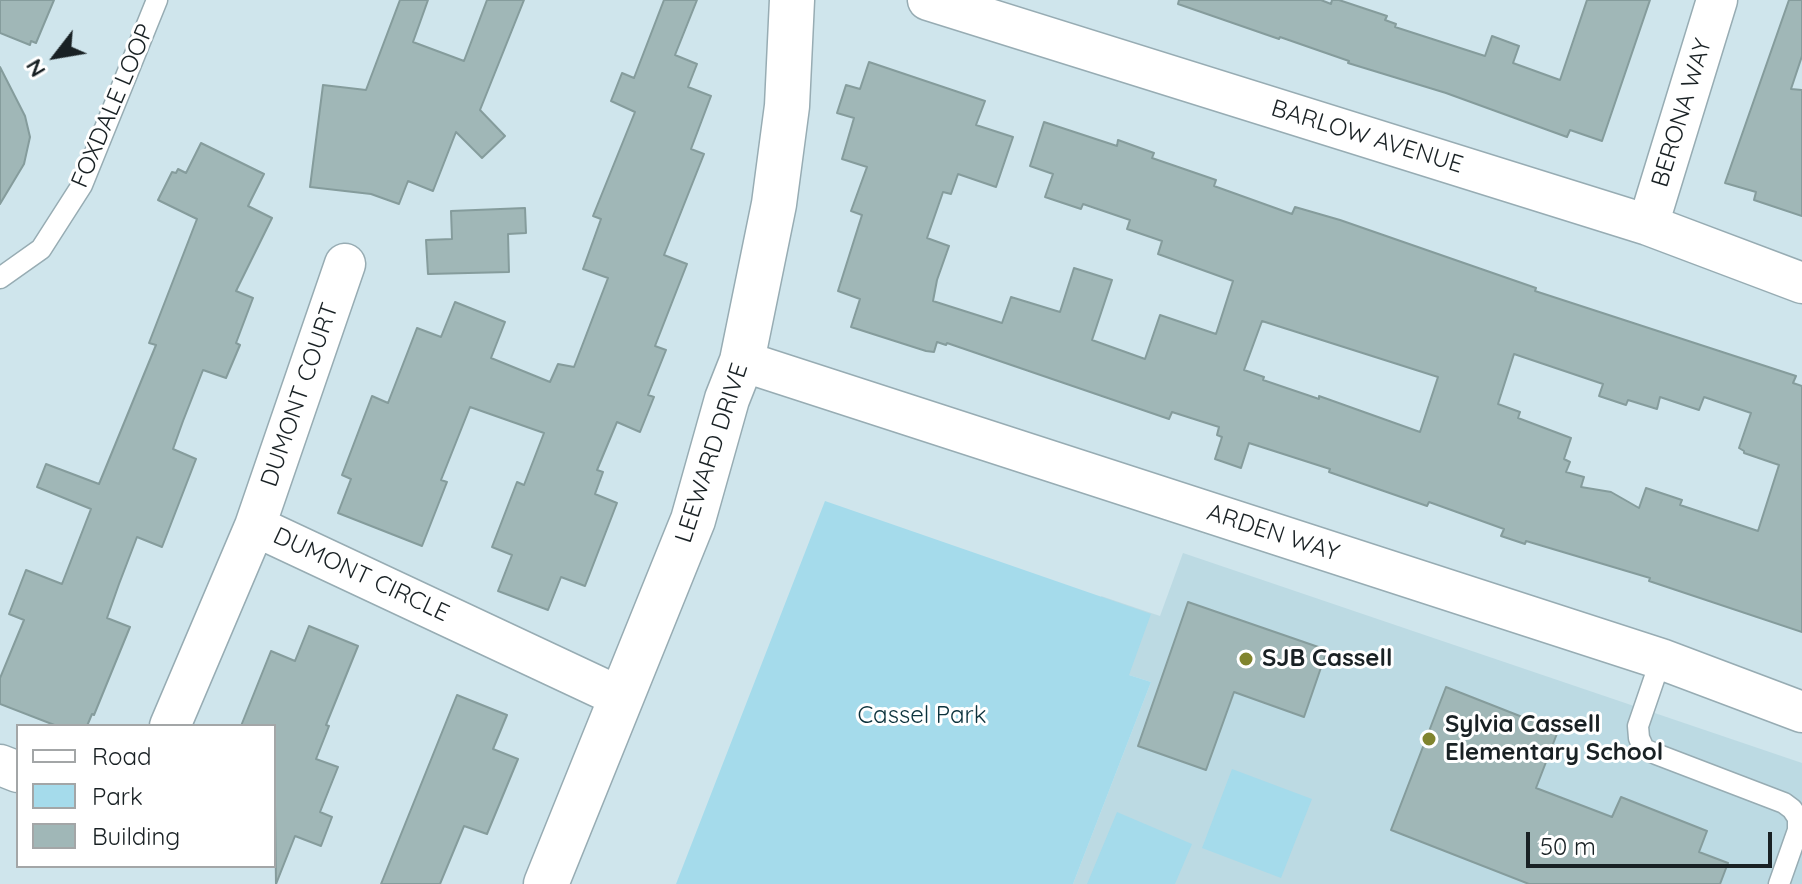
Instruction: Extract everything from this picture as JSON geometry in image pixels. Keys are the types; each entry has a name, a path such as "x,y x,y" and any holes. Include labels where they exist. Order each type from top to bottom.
{"street":[{"name":"LEEWARD DRIVE","path":"546,884 693,520 727,399 742,361 774,204 787,106 792,0"},
{"name":"BARLOW AVENUE","path":"928,0 1648,225 1802,283"},
{"name":"BERONA WAY","path":"1648,225 1717,0"},
{"name":"DUMONT COURT","path":"255,526 345,264"},
{"name":"ARDEN WAY","path":"742,361 1661,659 1802,712"},
{"name":"DUMONT CIRCLE","path":"171,724 255,526 620,697"}],"lane":[{"name":"FOXDALE LOOP","path":"0,278 41,249 82,185 157,0"},
{"path":"1661,659 1638,726 1644,749 1784,803 1792,809 1798,818 1798,830 1779,884"}],"shaded area":[{"name":"Sylvia Cassell Elementary School","path":"1183,553 1802,763 1802,884 1073,884 1151,682 1129,675 1101,596 1160,616"}],"green space":[{"name":"Cassel Park","path":"825,501 1151,614 1129,675 1151,682 1073,884 676,884"},
{"path":"1232,769 1312,799 1281,878 1202,848"},
{"path":"1117,812 1192,844 1175,884 1087,884"}],"building":[{"path":"0,0 54,0 36,43 31,41 30,45 0,33"},
{"path":"400,0 428,0 413,42 464,61 487,0 524,0 480,110 505,136 482,158 456,132 433,191 408,181 399,204 371,194 310,187 323,85 366,90"},
{"path":"664,0 697,0 675,55 697,64 688,87 711,96 691,149 704,154 664,255 687,264 655,346 666,350 648,395 654,397 640,432 617,422 597,470 603,472 595,494 617,503 585,586 561,577 548,610 498,591 512,555 492,547 517,482 524,485 544,433 470,407 441,480 447,482 422,546 338,513 351,479 342,475 372,396 388,403 417,328 441,337 455,302 505,322 491,358 550,382 558,364 574,367 608,278 583,269 601,219 593,216 635,112 611,101 622,73 634,78"},
{"path":"1179,0 1321,0 1331,4 1332,0 1339,0 1387,16 1385,20 1396,24 1395,27 1485,56 1492,36 1519,46 1513,63 1560,80 1587,0 1650,0 1602,141 1570,130 1567,137 1446,93 1348,63 1178,4"},
{"path":"1789,0 1802,0 1802,56 1791,89 1802,90 1802,216 1754,200 1756,192 1725,183"},
{"path":"869,62 985,101 976,125 1013,137 996,187 958,174 951,194 943,192 927,238 949,246 933,301 1002,323 1011,297 1060,312 1074,268 1112,280 1092,340 1145,359 1160,315 1216,334 1233,281 1158,254 1162,241 1127,229 1130,220 1083,204 1081,209 1045,197 1053,174 1030,166 1044,122 1117,146 1118,140 1154,153 1152,158 1216,180 1214,186 1292,214 1295,207 1340,220 1536,288 1535,291 1796,376 1793,383 1802,386 1802,632 1649,581 1650,578 1501,536 1504,529 1429,502 1427,506 1329,472 1330,469 1249,443 1241,468 1215,459 1222,437 1217,435 1219,427 1172,412 1169,419 947,343 937,342 934,352 926,351 851,327 860,299 838,291 862,215 851,211 867,167 842,159 854,118 837,113 846,85 860,89","holes":["1262,321 1438,377 1420,432 1319,396 1319,399 1263,380 1264,377 1244,370","1514,354 1603,384 1599,396 1626,405 1628,400 1657,409 1660,397 1699,410 1704,397 1751,413 1739,448 1744,453 1779,465 1758,531 1680,505 1682,500 1646,488 1639,508 1611,492 1581,487 1584,477 1566,472 1570,462 1564,459 1571,438 1518,418 1520,412 1498,404"]},
{"path":"0,67 25,116 30,137 24,164 0,204"},
{"path":"201,143 264,174 248,206 272,218 236,291 253,298 236,343 240,345 226,378 203,370 183,421 173,449 196,459 162,547 137,537 119,584 107,618 130,627 94,715 88,724 52,724 0,704 0,678 24,620 9,614 26,570 62,584 91,509 37,487 46,464 99,484 156,345 149,343 197,219 158,200 172,172 176,173 178,169 186,173"},
{"path":"525,208 526,233 508,234 509,272 428,274 426,240 452,239 451,211"},
{"name":"SJB Cassell","path":"1188,602 1327,650 1304,717 1234,692 1206,770 1138,746"},
{"path":"309,626 358,646 326,725 329,726 316,759 338,767 320,812 332,817 321,846 295,836 276,884 276,724 242,724 271,651 295,661"},
{"path":"1446,687 1558,731 1536,788 1612,817 1621,797 1707,831 1699,852 1728,863 1720,884 1529,884 1391,830"},
{"path":"457,695 507,715 493,749 518,759 487,834 464,826 440,884 381,884"}],"place":[{"name":"SJB Cassell","path":"1246,659"},
{"name":"Sylvia Cassell Elementary School","path":"1429,739"}]}
